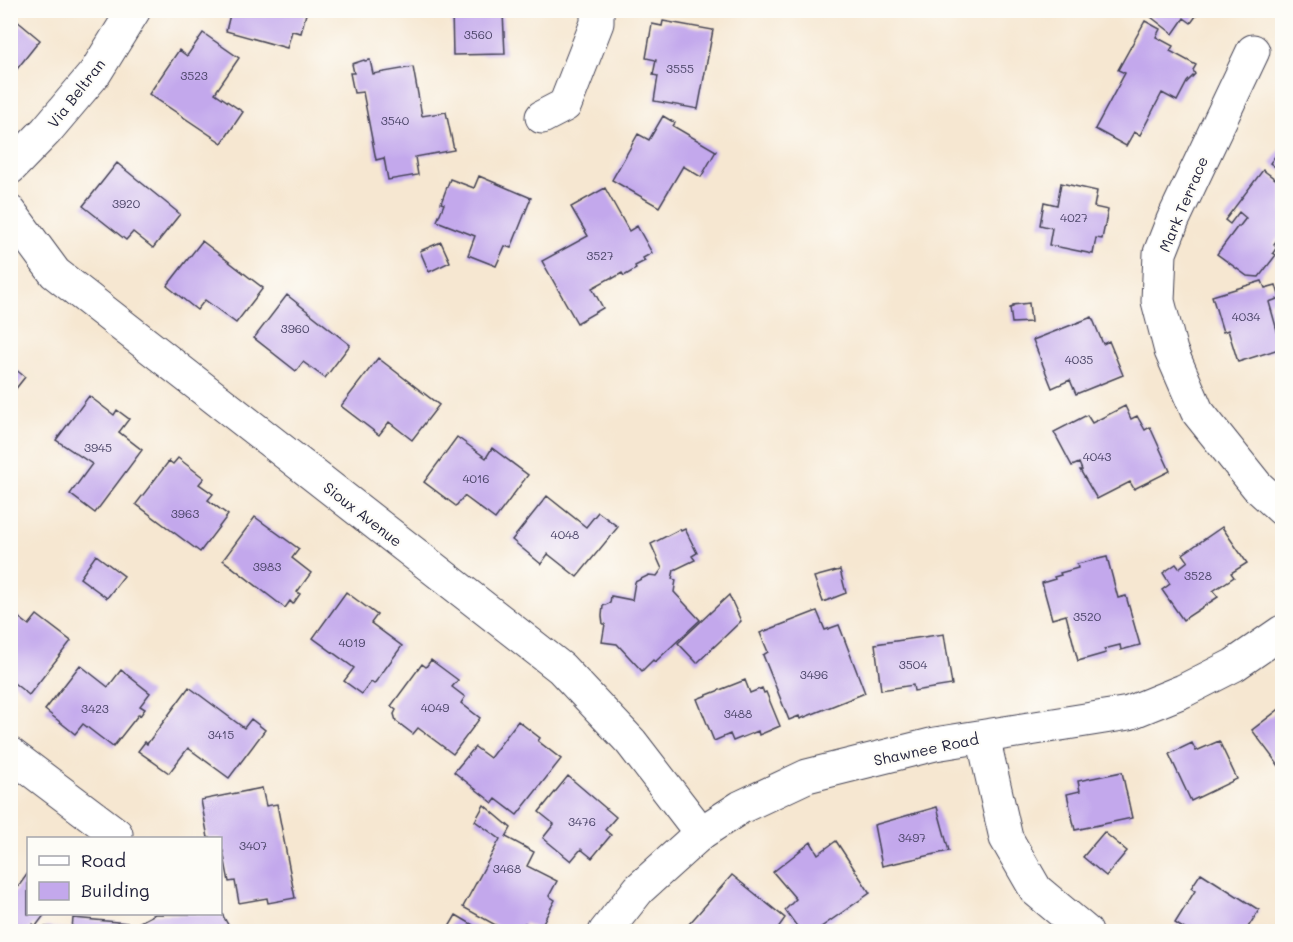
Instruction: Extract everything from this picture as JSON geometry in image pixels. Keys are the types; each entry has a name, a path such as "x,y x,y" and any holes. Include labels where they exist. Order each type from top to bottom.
{"street":[{"name":"Via Beltran","path":"10,168 46,131 95,73 134,10"},
{"path":"542,117 565,105 597,23 597,10"},
{"name":"Mark Terrace","path":"1253,51 1173,220 1160,253 1158,301 1171,351 1197,411 1257,486 1282,509"},
{"name":"Sioux Avenue","path":"10,212 54,273 561,668 631,742 701,833"},
{"name":"Shawnee Road","path":"605,932 639,890 701,833 741,807 807,777 935,744 1129,712 1183,691 1234,665 1282,632"},
{"path":"983,737 1006,838 1036,890 1086,932"},
{"path":"10,754 116,834"}],"building":[{"path":"231,10 307,10 301,33 292,31 287,48 226,31"},
{"path":"452,10 512,10 512,13 503,13 505,54 453,55"},
{"path":"717,10 736,10 735,15 717,13"},
{"path":"1142,10 1195,10 1193,13 1196,16 1191,23 1184,18 1173,34"},
{"path":"10,15 40,40 13,74 10,72"},
{"path":"663,21 713,30 698,109 654,101 658,76 653,75 656,60 646,58 652,24 662,26"},
{"path":"1145,21 1160,29 1156,37 1173,46 1170,51 1196,65 1193,70 1195,74 1187,82 1177,101 1162,93 1140,135 1134,132 1126,146 1095,129 1125,73 1118,70"},
{"path":"203,33 239,58 215,93 243,112 222,143 149,94 179,50 187,56"},
{"path":"370,60 373,74 413,67 422,116 446,112 454,150 415,157 418,175 388,180 384,158 376,160 363,92 354,93 350,73 354,73 352,64"},
{"path":"663,116 675,123 673,126 716,151 701,177 683,166 659,207 612,180 638,134 649,140"},
{"path":"1282,147 1282,172 1270,163"},
{"path":"117,163 180,214 153,248 133,232 126,240 83,206"},
{"path":"1263,170 1282,184 1282,233 1274,244 1277,247 1273,253 1276,255 1259,277 1247,276 1217,254 1246,218 1239,212 1230,224 1225,220"},
{"path":"479,176 531,198 511,248 505,246 496,266 468,255 475,236 437,221 450,179 474,188"},
{"path":"1061,183 1097,191 1094,207 1108,210 1102,239 1096,238 1093,254 1049,245 1052,228 1040,225 1044,202 1057,205"},
{"path":"605,188 629,231 637,226 652,253 643,258 645,261 635,266 636,269 624,276 622,273 592,288 603,308 577,323 542,261 588,236 571,207"},
{"path":"202,241 263,288 236,323 205,300 197,310 167,286"},
{"path":"441,242 450,262 429,272 420,251"},
{"path":"1262,281 1265,288 1276,285 1280,298 1269,302 1282,348 1238,362 1228,330 1223,332 1212,296"},
{"path":"287,295 350,345 325,378 303,362 296,371 254,338"},
{"path":"1029,303 1031,322 1012,323 1010,308 1013,305"},
{"path":"1092,317 1103,344 1109,341 1123,375 1076,394 1070,380 1052,388 1033,340"},
{"path":"378,358 439,405 412,440 389,422 379,435 341,406"},
{"path":"10,365 25,377 10,396"},
{"path":"89,396 114,415 117,410 129,419 119,432 142,450 95,513 70,494 92,464 56,440"},
{"path":"1125,406 1131,419 1137,416 1145,430 1150,427 1170,471 1134,489 1130,482 1097,499 1080,470 1082,470 1079,463 1072,466 1054,432 1087,415 1092,423"},
{"path":"457,437 486,458 492,448 528,475 495,519 464,496 456,506 424,482"},
{"path":"178,458 204,478 199,484 213,494 208,500 228,515 200,552 136,504 169,461 173,464"},
{"path":"547,496 586,527 598,512 618,527 577,577 548,554 541,564 512,540"},
{"path":"255,517 299,549 292,558 311,573 297,592 300,594 293,604 290,601 285,608 223,560"},
{"path":"1222,527 1247,563 1231,573 1234,577 1213,591 1218,597 1183,620 1162,590 1170,584 1163,573 1176,564 1179,568 1188,561 1183,554"},
{"path":"680,529 681,531 685,529 697,553 692,556 695,560 674,570 672,579 676,580 674,592 700,620 655,662 653,660 642,671 617,644 602,642 605,624 603,624 602,616 603,606 610,603 611,596 632,600 635,582 649,575 657,576 662,569 651,544"},
{"path":"96,555 124,576 107,598 80,578"},
{"path":"1107,557 1118,598 1126,596 1140,645 1121,650 1120,645 1104,649 1106,653 1078,661 1066,615 1052,619 1042,583 1055,579 1054,577 1061,575 1060,573 1078,568 1077,564"},
{"path":"840,570 846,593 823,602 814,577"},
{"path":"346,592 377,615 371,623 402,646 374,684 371,682 362,694 344,681 354,668 313,638"},
{"path":"729,595 741,621 697,663 678,643"},
{"path":"10,611 29,625 37,615 71,641 29,695 10,680"},
{"path":"817,611 825,630 839,625 865,693 800,719 799,716 789,720 763,655 768,652 760,633"},
{"path":"944,634 952,685 914,691 913,685 881,690 875,644"},
{"path":"431,660 458,680 452,687 465,697 461,703 480,718 453,754 418,728 413,734 396,721 394,714 396,710 391,706 422,664 426,667"},
{"path":"80,665 108,687 121,670 150,693 140,706 145,709 113,747 83,724 75,734 45,710"},
{"path":"745,680 750,693 762,688 764,693 766,692 780,726 759,735 758,731 733,741 730,734 714,741 697,699"},
{"path":"189,687 244,728 251,719 265,730 229,778 188,748 169,773 138,751 145,742 147,744"},
{"path":"1282,707 1282,770 1252,730"},
{"path":"518,721 540,738 538,741 561,759 517,815 496,799 493,803 454,772 475,747 490,758"},
{"path":"1219,741 1237,779 1191,801 1169,754 1192,743 1196,751"},
{"path":"1122,772 1132,818 1075,830 1067,794 1080,791 1078,781"},
{"path":"568,776 616,817 605,830 611,835 592,858 581,849 571,861 543,838 554,824 539,812"},
{"path":"262,788 266,806 277,804 295,898 268,903 267,898 239,903 235,881 229,882 222,851 222,837 208,837 201,800"},
{"path":"484,805 511,828 506,837 534,852 527,866 557,881 549,896 555,900 539,930 525,923 521,932 508,932 463,907 500,839 475,821"},
{"path":"937,807 949,851 882,866 874,825"},
{"path":"1104,832 1127,851 1106,876 1083,857"},
{"path":"836,841 870,893 814,932 801,932 785,910 796,899 773,872 811,842 818,854"},
{"path":"1201,873 1259,910 1245,932 1189,932 1175,923 1195,891 1191,888"},
{"path":"27,874 27,915 44,915 36,926 33,924 28,932 10,932 10,892 13,894"},
{"path":"732,875 785,918 775,932 682,932"},
{"path":"222,914 232,932 140,932 136,924 153,915"},
{"path":"456,915 485,932 446,932"},
{"path":"73,918 128,923 128,932 44,932 45,927 72,929"}]}
